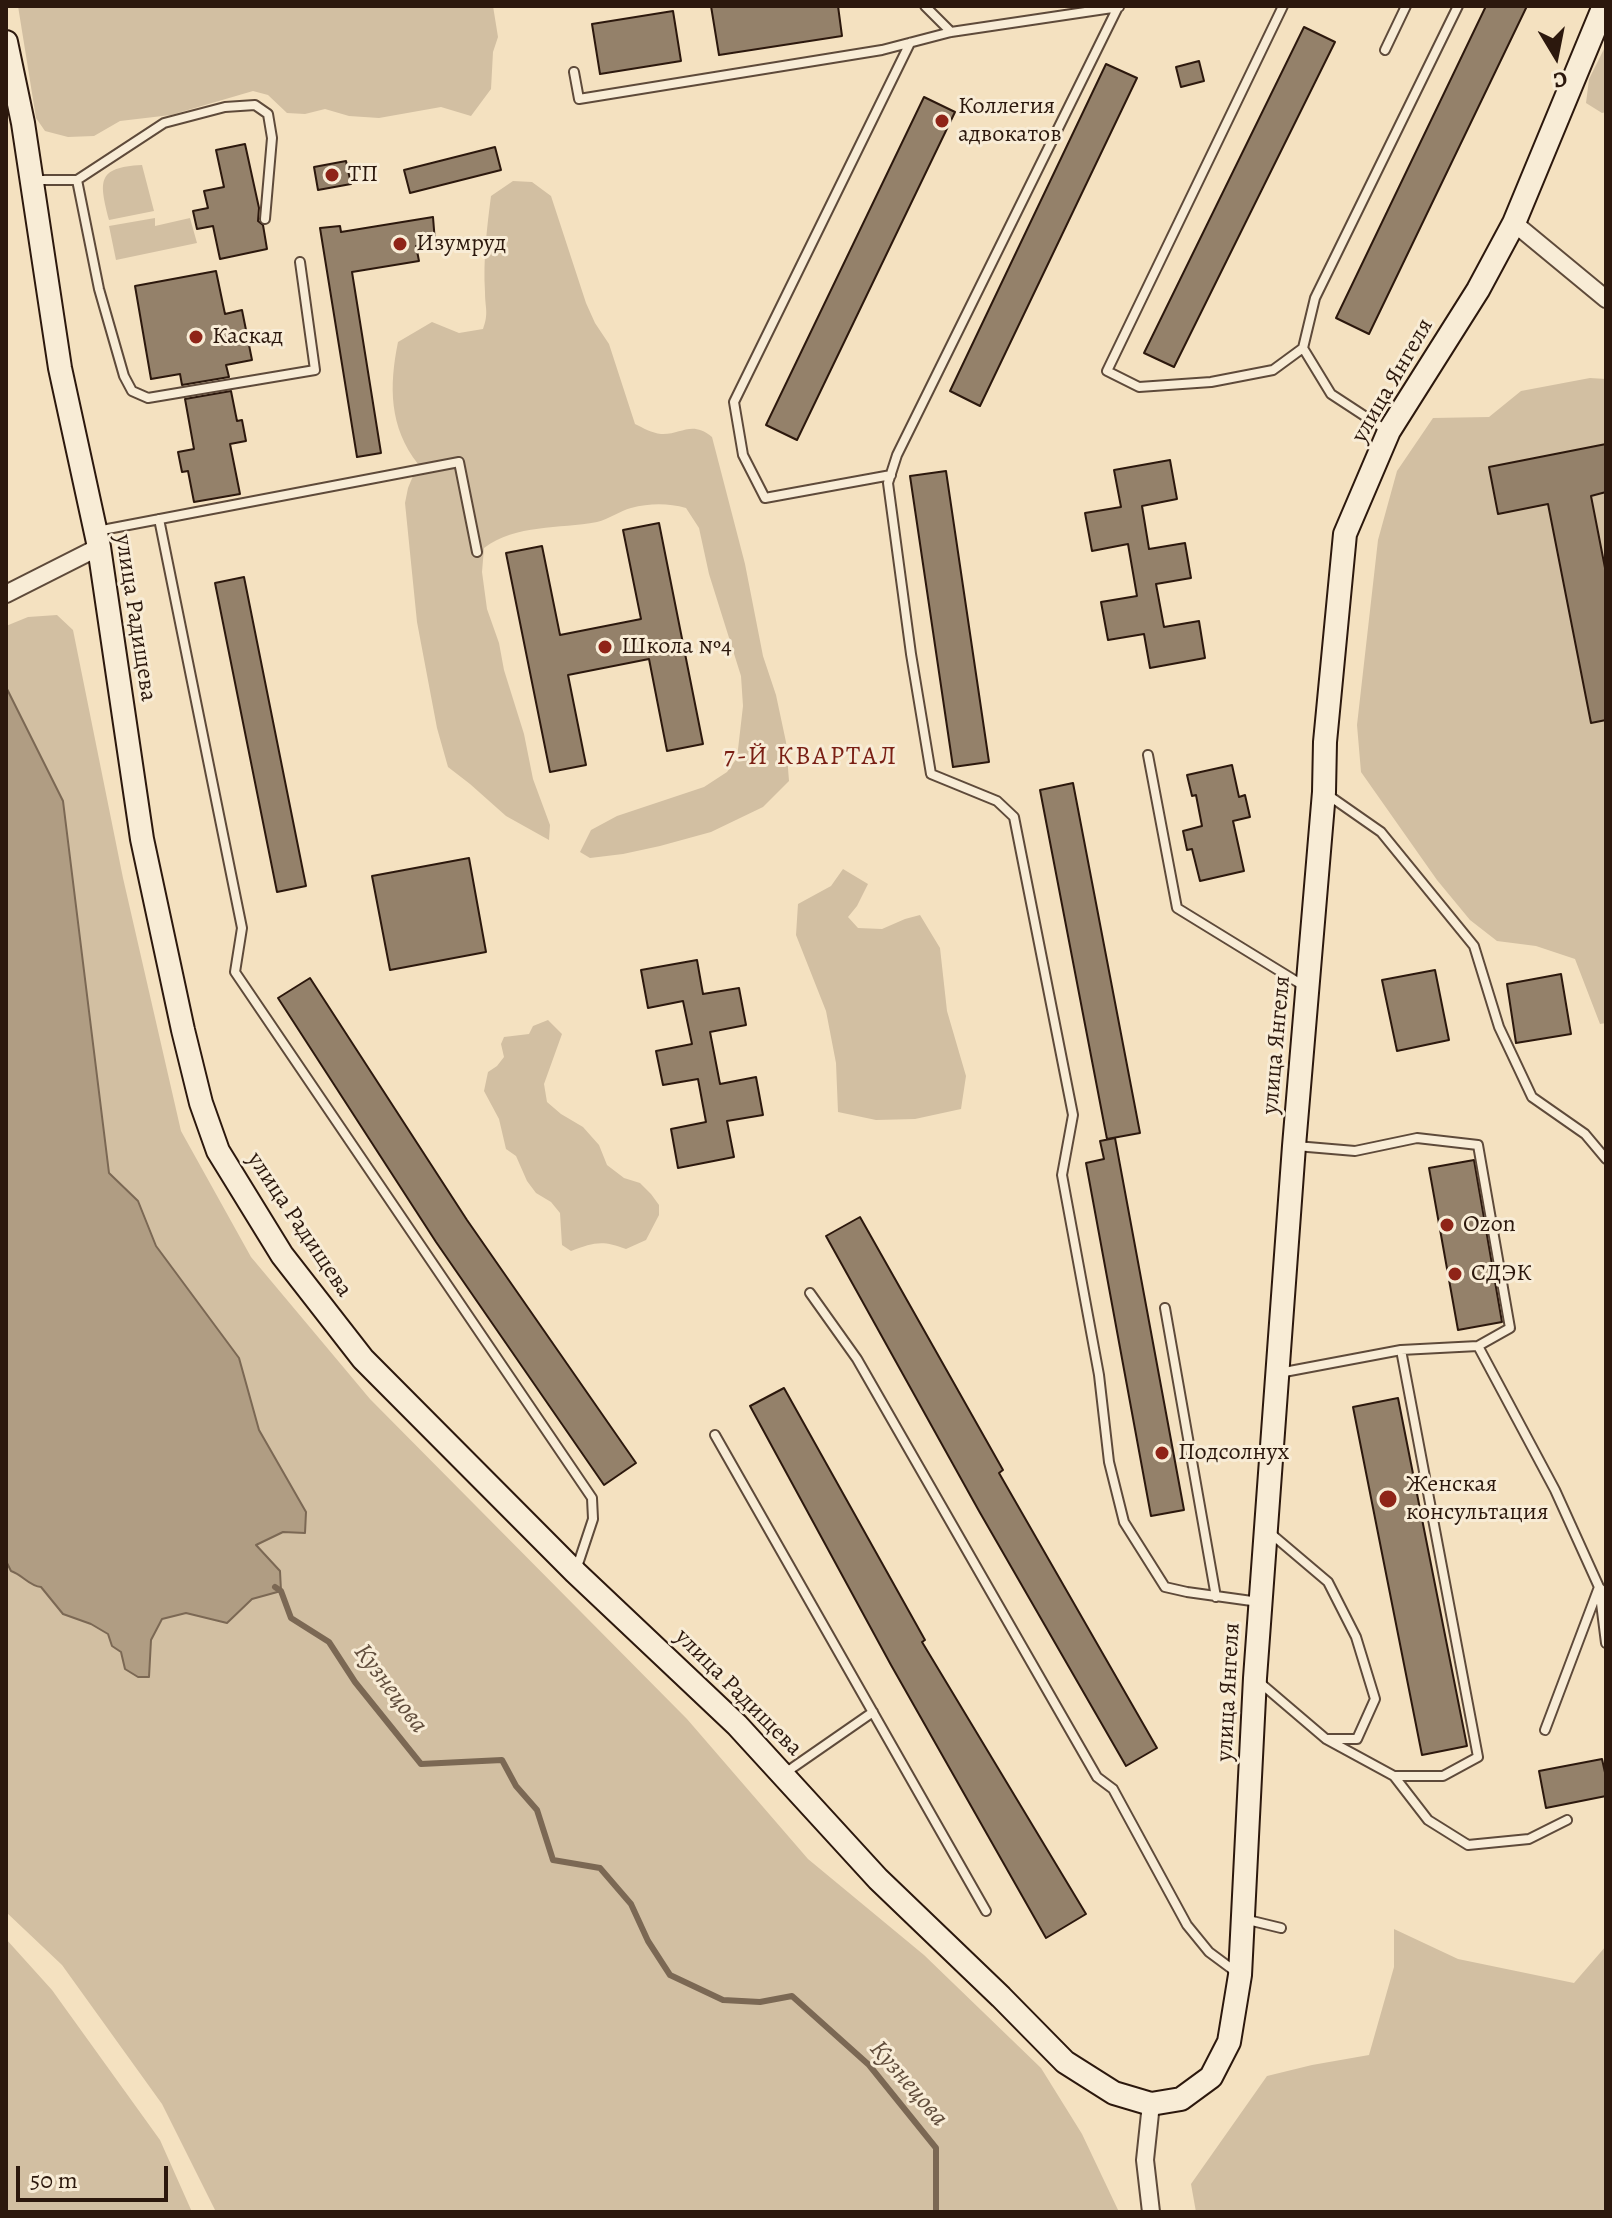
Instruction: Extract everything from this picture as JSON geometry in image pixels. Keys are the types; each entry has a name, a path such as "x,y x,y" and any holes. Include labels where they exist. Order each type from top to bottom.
{"street":[{"name":"улица Янгеля","path":"1151,2104 1181,2099 1211,2077 1229,2042 1240,1975 1255,1678 1294,1146 1324,792 1325,742 1345,534 1389,431 1478,290 1514,223 1604,6"},
{"name":"улица Радищева","path":"6,42 60,368 97,539 142,839 190,1059 218,1151 282,1255 363,1359 575,1572 737,1725 878,1879 1065,2062 1114,2093 1151,2104"},
{"path":"1514,223 1606,299"},
{"path":"6,594 97,539"},
{"path":"1151,2104 1145,2160 1151,2212"}],"lane":[{"path":"925,6 951,32"},
{"path":"574,72 579,99 882,50 951,32 1121,6"},
{"path":"1121,6 897,455 888,483 931,774 997,801 1014,817 1073,1115 1062,1175 1099,1375 1109,1462 1124,1522 1165,1587 1261,1602"},
{"path":"1283,6 1107,371 1139,387 1211,382 1273,370 1303,348 1315,298 1458,6"},
{"path":"1385,50 1406,6"},
{"path":"891,475 765,498 743,455 734,402 910,43"},
{"path":"31,180 77,180 164,123 225,107 255,105 268,114 272,138 265,219"},
{"path":"77,180 99,289 124,376 132,391 148,398 315,370 300,262"},
{"path":"1303,348 1331,394 1389,431"},
{"path":"97,539 159,519 459,462 477,552"},
{"path":"159,519 242,928 235,972 592,1498 593,1519 575,1572"},
{"path":"1148,755 1177,908 1308,989"},
{"path":"1324,792 1381,832 1474,946 1499,1027 1532,1097 1585,1134 1606,1159"},
{"path":"1278,1373 1401,1350 1478,1346 1510,1328 1478,1145 1417,1138 1355,1151 1294,1146"},
{"path":"810,1293 857,1359 1097,1777 1113,1789 1187,1925 1209,1952 1240,1975"},
{"path":"1165,1308 1216,1597"},
{"path":"1478,1346 1555,1490 1602,1590 1606,1643"},
{"path":"1394,1776 1443,1776 1478,1757 1401,1350"},
{"path":"715,1435 986,1911"},
{"path":"1266,1530 1328,1582 1356,1637 1375,1699 1357,1739 1326,1739"},
{"path":"1545,1730 1602,1590"},
{"path":"1255,1678 1326,1739 1394,1776 1428,1820 1468,1845 1529,1839 1567,1820"},
{"path":"784,1774 873,1712"},
{"path":"1243,1919 1281,1928"}],"shaded area":[{"path":"18,6 493,6 498,37 493,52 491,89 471,116 441,107 379,118 349,116 325,109 305,114 287,113 268,95 253,91 171,115 120,121 94,136 68,137 45,131 36,118"},
{"path":"1606,45 1606,112 1602,113 1586,103 1589,79"},
{"path":"142,165 154,211 109,220 104,179 116,169"},
{"path":"513,181 532,182 551,196 586,303 609,344 635,424 658,433 692,429 712,437 786,742 789,781 763,807 711,832 623,854 590,858 580,852 591,830 617,816 704,787 727,772 737,758 743,706 741,676 709,574 699,528 686,508 659,504 638,506 597,522 524,531 496,540 484,548 482,572 487,609 524,734 533,779 550,825 549,840 506,816 448,767 437,728 417,622 405,503 418,464 401,436 394,406 393,374 398,342 432,322 459,333 483,329 491,196"},
{"path":"155,218 155,226 190,218 197,243 116,260 109,226"},
{"path":"1590,378 1606,379 1606,1023 1600,1024 1575,959 1536,946 1497,941 1470,920 1437,880 1361,772 1357,725 1378,540 1397,471 1433,418 1489,417 1521,391"},
{"path":"57,615 73,630 123,878 181,1131 251,1257 370,1399 687,1719 808,1859 924,1955 1041,2068 1082,2134 1119,2212 216,2212 162,2104 62,1965 6,1912 6,626 28,617"},
{"path":"6,687 63,801 109,1173 138,1201 156,1246 239,1358 259,1430 306,1512 305,1533 283,1532 256,1545 280,1571 281,1591 252,1599 227,1623 186,1613 162,1619 151,1640 149,1677 138,1677 125,1669 121,1652 112,1646 108,1634 63,1614 41,1587 11,1571 6,1561"},
{"path":"843,869 868,884 848,917 858,928 882,929 920,915 940,948 947,1011 966,1076 961,1109 915,1119 876,1120 838,1112 836,1063 826,1011 796,935 798,904 831,886"},
{"path":"548,1020 562,1034 544,1084 547,1102 583,1127 599,1145 607,1165 624,1178 640,1183 659,1205 659,1215 646,1240 626,1249 598,1243 571,1251 562,1245 560,1213 551,1202 536,1193 516,1156 506,1149 499,1119 484,1091 488,1072 504,1057 501,1044 504,1037 529,1034 533,1026"},
{"path":"1394,1929 1458,1959 1574,1983 1606,1946 1606,2212 1196,2212 1191,2184 1267,2076 1369,2055 1394,1967"},
{"path":"6,1939 52,1990 160,2140 192,2212 6,2212"}],"building":[{"path":"711,6 838,6 842,36 719,55"},
{"path":"1486,6 1527,6 1369,334 1336,318"},
{"path":"673,11 681,61 600,74 592,24"},
{"path":"1304,27 1335,42 1174,367 1144,353"},
{"path":"1199,61 1204,81 1181,87 1176,67"},
{"path":"1106,64 1137,78 980,406 950,391"},
{"path":"924,97 955,112 797,440 766,425"},
{"path":"245,144 259,208 258,221 263,225 267,249 220,259 213,226 197,229 193,211 208,208 204,191 224,187 216,150"},
{"path":"495,147 501,170 410,193 404,170"},
{"name":"ТП","path":"346,161 351,184 318,190 314,167"},
{"path":"433,217 435,242 416,246 419,261 352,272 381,453 357,457 320,228 340,226 341,232"},
{"name":"Каскад","path":"216,271 225,314 242,310 252,360 226,365 229,377 182,385 180,374 151,379 135,286"},
{"path":"231,391 237,421 242,420 246,441 230,444 240,494 194,502 188,471 182,472 178,452 194,449 185,399"},
{"path":"1606,444 1606,492 1591,496 1606,573 1606,720 1591,723 1548,504 1498,514 1489,467"},
{"path":"1170,460 1177,499 1142,506 1149,549 1185,543 1191,578 1156,584 1164,627 1199,621 1205,658 1150,668 1144,634 1108,640 1101,602 1137,596 1128,544 1092,551 1085,513 1121,507 1114,470"},
{"path":"946,471 989,762 953,767 910,476"},
{"name":"Школа №4","path":"659,523 703,744 667,751 649,659 568,675 586,765 550,772 506,553 542,546 560,635 641,619 623,530"},
{"path":"244,577 306,886 277,892 215,583"},
{"path":"1232,765 1239,797 1245,795 1250,817 1233,821 1244,871 1200,881 1192,849 1187,850 1183,831 1202,826 1196,795 1192,796 1187,775"},
{"path":"1073,783 1140,1133 1107,1139 1040,790"},
{"path":"469,858 486,952 390,970 372,876"},
{"path":"697,960 703,994 739,988 746,1025 710,1032 720,1084 756,1077 763,1115 727,1121 734,1157 678,1168 671,1129 706,1122 698,1079 663,1085 656,1051 692,1044 683,1001 648,1008 641,970"},
{"path":"1435,970 1449,1040 1397,1051 1382,980"},
{"path":"1561,974 1571,1034 1516,1043 1507,984"},
{"path":"310,978 467,1220 636,1463 604,1485 436,1242 278,998"},
{"path":"1115,1138 1184,1510 1151,1516 1086,1163 1104,1159 1100,1141"},
{"path":"1474,1160 1502,1322 1458,1330 1429,1168"},
{"path":"860,1217 1003,1470 999,1473 1157,1748 1126,1766 826,1236"},
{"path":"784,1388 925,1640 922,1642 1086,1914 1046,1938 891,1665 750,1406"},
{"path":"1398,1398 1467,1746 1422,1755 1353,1407"},
{"path":"1602,1759 1606,1796 1546,1808 1539,1771"}],"waterway":[{"name":"Кузнецова","path":"275,1587 281,1591 291,1618 329,1642 355,1682 421,1764 502,1760 516,1786 537,1810 553,1860 600,1868 631,1904 648,1941 670,1975 723,2000 760,2002 792,1996 869,2065 936,2148 936,2212"}],"place":[{"name":"Коллегия адвокатов","path":"942,121"},
{"name":"ТП","path":"332,175"},
{"name":"Изумруд","path":"400,244"},
{"name":"Каскад","path":"196,337"},
{"name":"Школа №4","path":"605,647"},
{"name":"Ozon","path":"1447,1225"},
{"name":"СДЭК","path":"1455,1274"},
{"name":"Подсолнух","path":"1162,1453"},
{"name":"Женская консультация","path":"1388,1499"}],"district":[{"name":"7-Й КВАРТАЛ","path":"811,758"}]}
